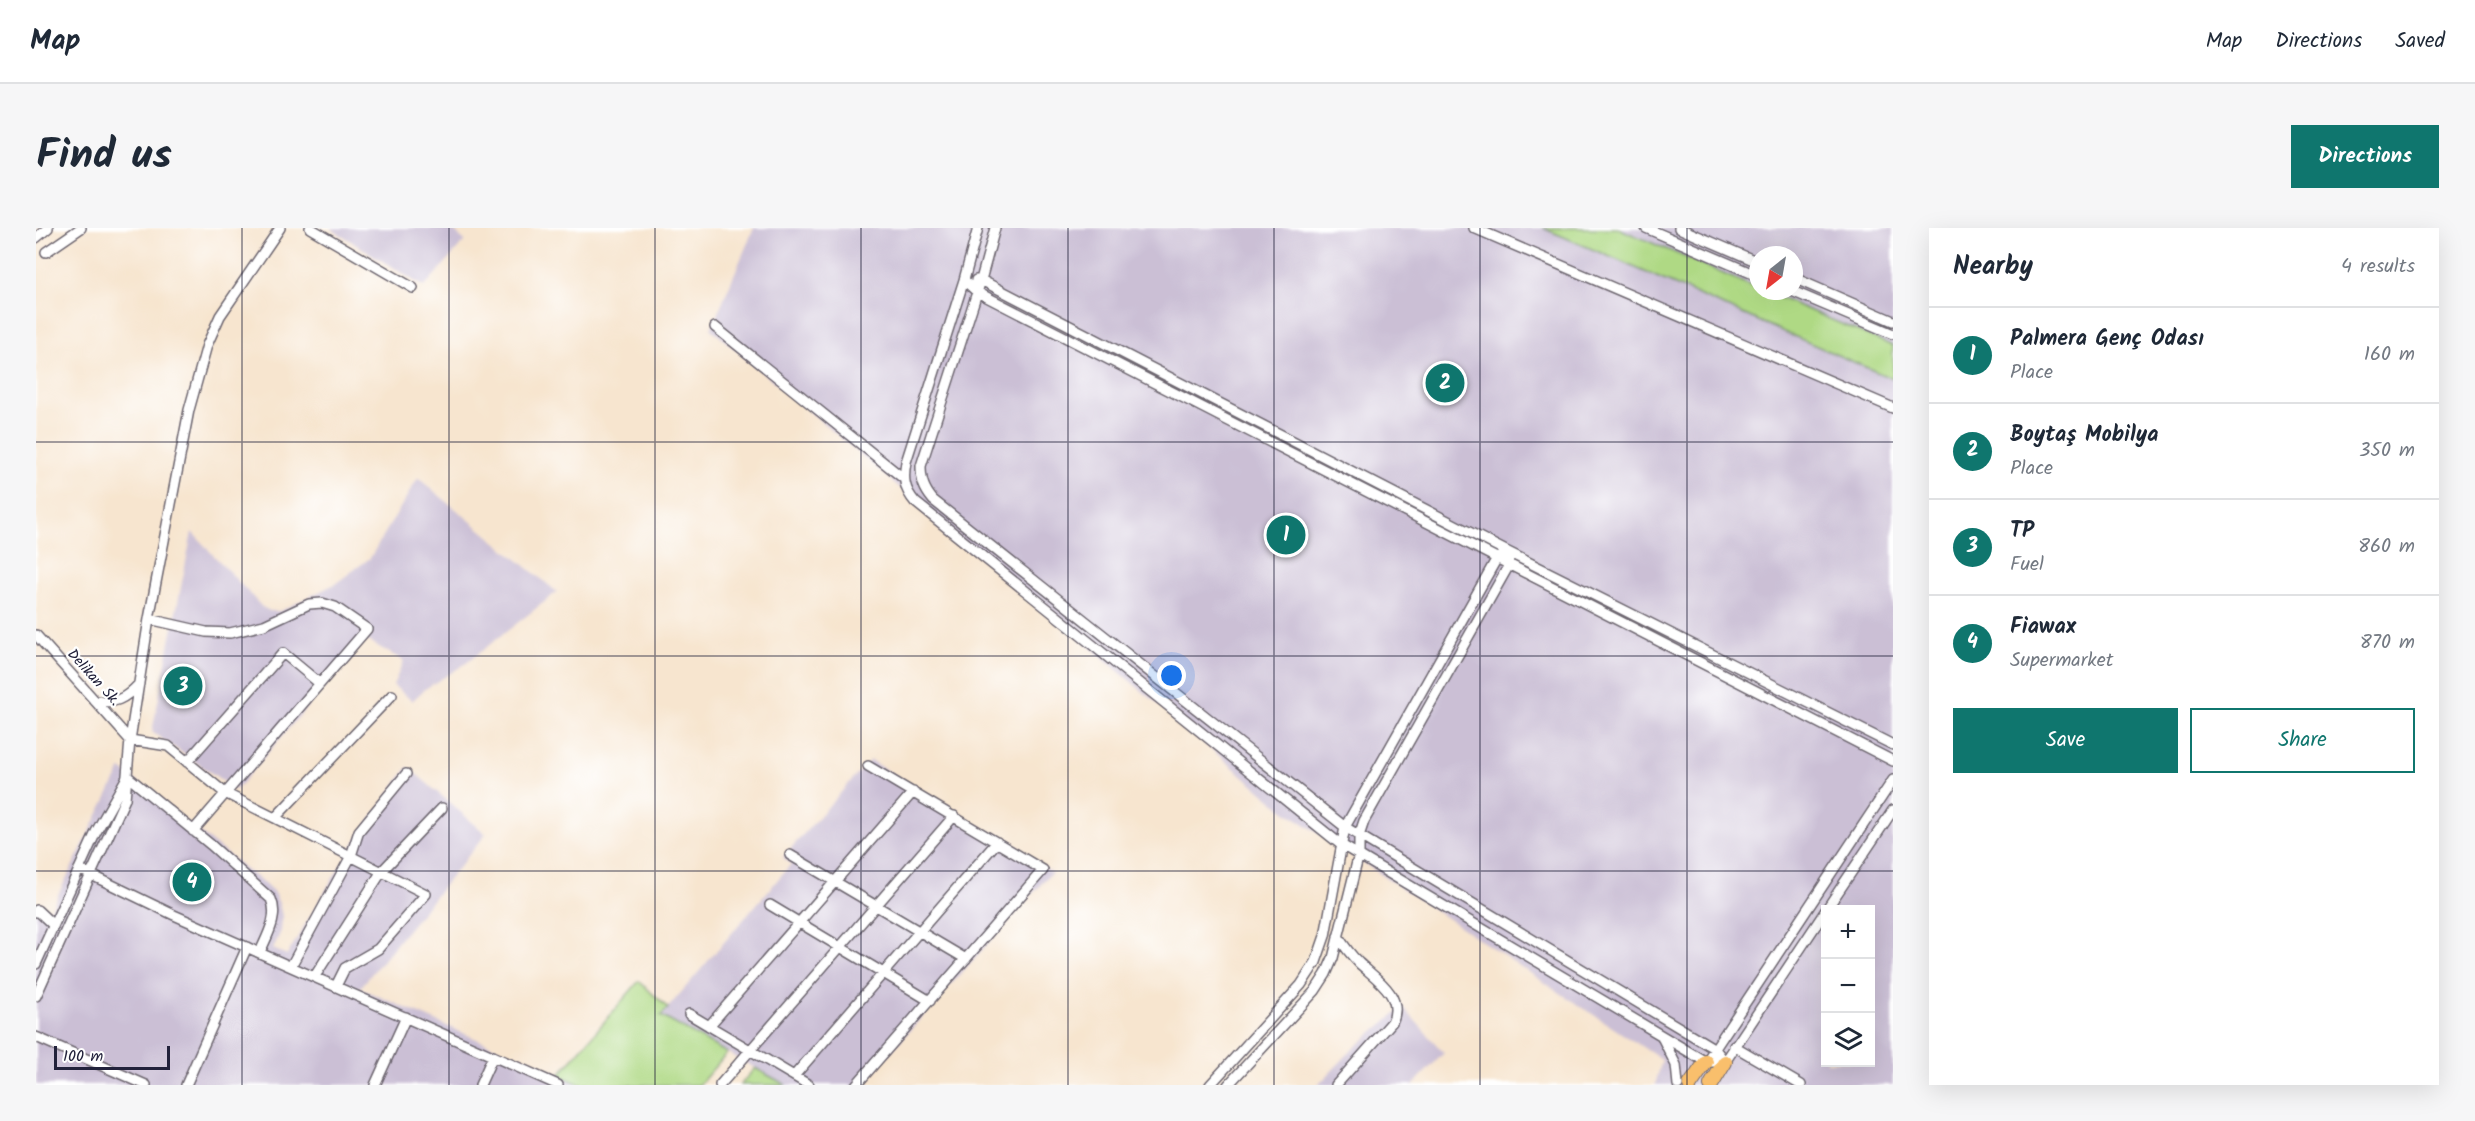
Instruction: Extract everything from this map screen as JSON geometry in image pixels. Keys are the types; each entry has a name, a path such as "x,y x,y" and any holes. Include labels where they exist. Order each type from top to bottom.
{"highway":[{"path":"1690,1085 1706,1062"},
{"path":"1711,1085 1725,1062"}],"street":[{"path":"36,238 48,228"},
{"path":"46,252 81,228"},
{"path":"36,996 125,799 130,740 149,618 187,419 207,345 220,316 280,228"},
{"path":"310,228 413,288"},
{"path":"903,477 978,228"},
{"path":"995,228 981,280 921,466 921,478 925,491 933,500 1345,827 1715,1049 1725,1062"},
{"path":"1474,228 1893,408"},
{"path":"1646,228 1749,272"},
{"path":"1679,228 1749,258"},
{"path":"964,280 981,280 1508,552 1893,745"},
{"path":"964,280 977,292 1893,761"},
{"path":"1803,282 1893,321"},
{"path":"1803,296 1893,334"},
{"path":"715,327 903,477 908,493 915,502 1340,844 1706,1062 1725,1062"},
{"path":"1210,1085 1301,986 1316,962 1325,936 1340,844 1345,827 1497,558 1508,552"},
{"path":"1228,1085 1321,983 1333,958 1359,854 1359,836 1364,821 1509,565 1508,552"},
{"path":"149,618 206,632 230,633 264,625 309,604 322,603 331,605 367,629 193,831"},
{"name":"Delikan Sk.","path":"36,635 130,740"},
{"path":"187,762 283,653 319,683"},
{"path":"95,701 107,703 121,700 139,684"},
{"path":"275,818 392,695"},
{"path":"130,740 168,746 225,793 426,894 378,949 345,968 336,986"},
{"path":"856,1085 1043,870 868,765"},
{"path":"291,966 351,856 359,831 405,774"},
{"path":"127,776 271,900 274,919 260,952"},
{"path":"36,964 96,832 127,776"},
{"path":"1706,1062 1893,780"},
{"path":"709,1026 912,792"},
{"path":"315,976 382,871 442,808"},
{"path":"1829,905 1893,810"},
{"path":"720,1085 954,816"},
{"path":"794,1076 997,842"},
{"path":"790,855 966,959"},
{"path":"79,869 247,947 558,1085"},
{"path":"770,906 930,1000"},
{"path":"36,910 54,925"},
{"path":"1725,1062 1821,917"},
{"path":"1336,1085 1392,1022 1396,1010 1385,987 1352,956 1338,936"},
{"path":"186,1085 247,947"},
{"path":"689,1014 809,1085"},
{"path":"375,1085 406,1017"},
{"path":"1660,1035 1675,1062 1678,1085"},
{"path":"36,1037 146,1085"},
{"path":"1734,1046 1801,1085"},
{"path":"480,1085 494,1056"}],"shaded area":[{"path":"330,228 455,228 453,230 465,241 424,287"},
{"path":"754,228 1893,228 1893,1085 1655,1085 1662,1060 1285,811 711,329"},
{"path":"418,478 557,592 465,664 425,689 412,701 393,685 404,661 365,639 236,790 152,732 192,532 262,607 270,611 280,611 335,584 370,558"},
{"path":"870,760 1052,872 861,1085 786,1085 661,1016 791,864 783,857"},
{"path":"408,767 486,834 360,988 582,1085 36,1085 36,905 49,913 121,769 273,891 282,916 281,931 273,949 287,955 351,848"},
{"path":"1403,1007 1444,1053 1413,1085 1318,1085 1353,1049"}],"green space":[{"path":"1543,228 1618,228 1749,285 1749,300 1785,300 1893,346 1893,379"},
{"path":"639,981 668,1008 661,1016 727,1053 699,1085 582,1085 559,1075"},
{"path":"755,1068 786,1085 740,1085"}],"place":[{"name":"Boytaş Mobilya","path":"1445,383"},
{"name":"Palmera Genç Odası","path":"1286,535"},
{"name":"TP","path":"183,686"},
{"name":"Fiawax","path":"192,882"}]}
